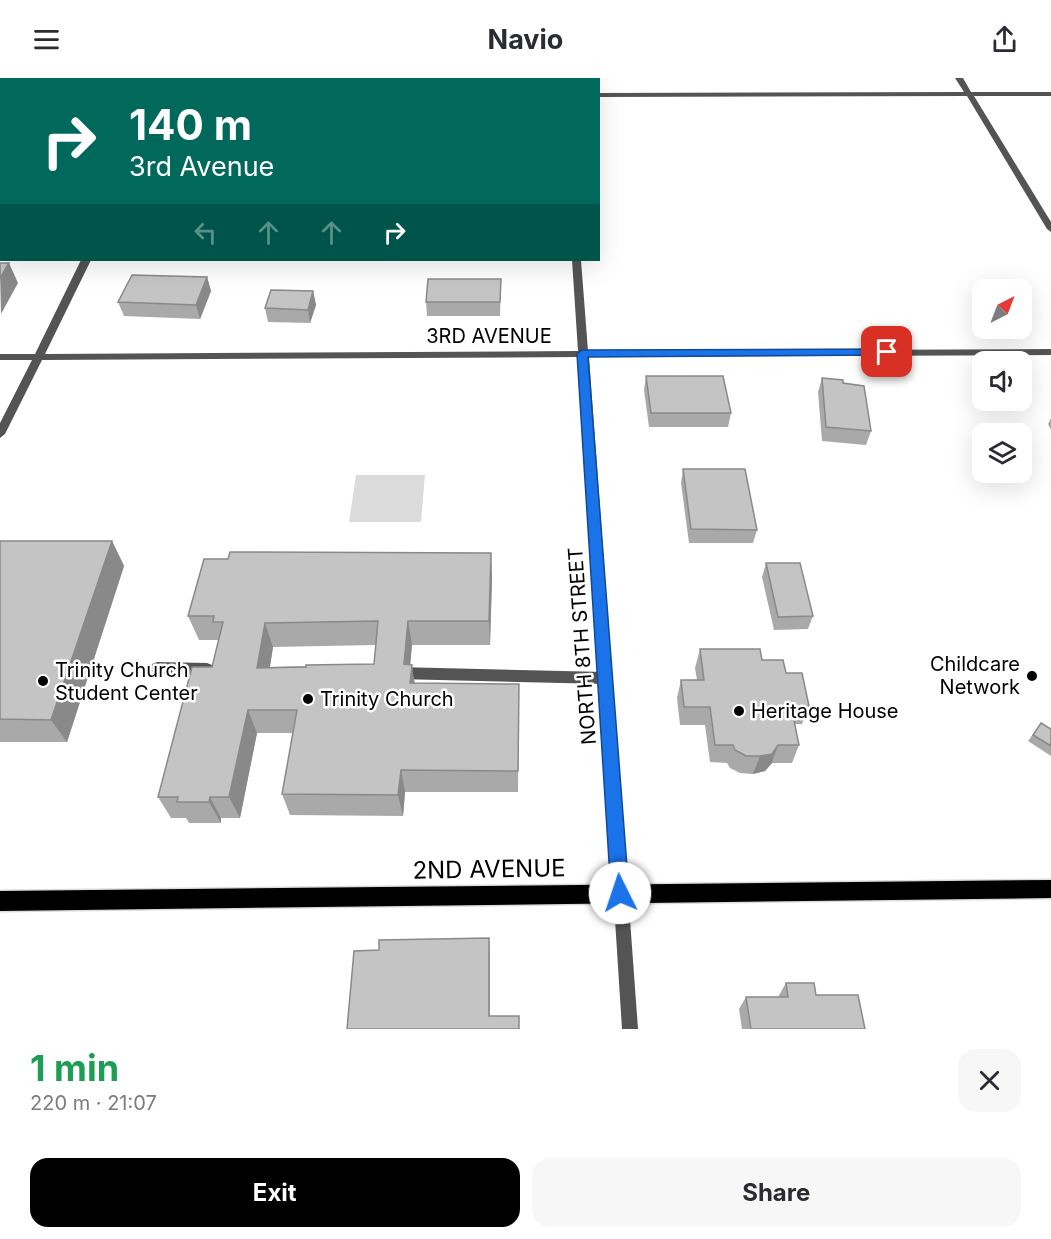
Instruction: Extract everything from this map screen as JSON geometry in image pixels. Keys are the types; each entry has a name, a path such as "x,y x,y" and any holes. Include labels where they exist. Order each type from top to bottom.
{"main road":[{"name":"2ND AVENUE","path":"0,900 1051,889"}],"street":[{"path":"959,78 1051,229"},
{"path":"600,95 1051,94"},
{"path":"0,434 86,261"},
{"name":"NORTH 8TH STREET","path":"577,261 630,1029"},
{"name":"3RD AVENUE","path":"0,357 1051,352"},
{"path":"157,669 217,670"},
{"path":"384,673 605,678"}],"shaded area":[{"path":"356,475 425,475 421,522 349,522"}],"building":[{"path":"0,263 9,263 0,278"},
{"path":"132,275 207,277 196,305 118,302"},
{"path":"428,279 501,279 500,302 426,302"},
{"path":"271,290 313,291 308,310 265,308"},
{"path":"646,376 723,376 731,413 651,413"},
{"path":"822,378 843,380 843,383 864,386 871,431 826,427"},
{"path":"683,469 745,469 757,530 691,529"},
{"name":"Trinity Church Student Center","path":"0,541 112,541 51,720 0,719"},
{"name":"Trinity Church","path":"230,552 491,553 489,621 408,621 404,664 412,665 410,683 519,684 518,771 401,770 398,795 282,794 297,710 248,710 229,797 210,797 209,802 177,802 178,797 158,797 192,667 212,667 223,622 213,622 214,616 188,616 204,559 228,559","holes":["378,621 374,664 306,665 306,667 257,668 265,623"]},
{"path":"766,563 800,563 813,616 778,617"},
{"name":"Heritage House","path":"700,649 760,649 762,660 783,660 786,673 802,673 809,706 791,706 799,745 778,745 772,754 746,756 735,750 733,745 715,745 710,707 684,707 681,680 704,680"},
{"path":"1041,723 1051,729 1051,746 1033,735"},
{"path":"489,938 489,1016 519,1016 519,1029 347,1029 354,951 379,950 379,940"},
{"path":"786,983 814,983 816,995 858,995 865,1029 751,1029 746,997 788,997"}],"place":[{"name":"Childcare Network","path":"1032,676"},
{"name":"Trinity Church Student Center","path":"43,681"},
{"name":"Trinity Church","path":"308,699"},
{"name":"Heritage House","path":"739,711"}],"route":[{"path":"620,893 582,354 887,352"}]}
